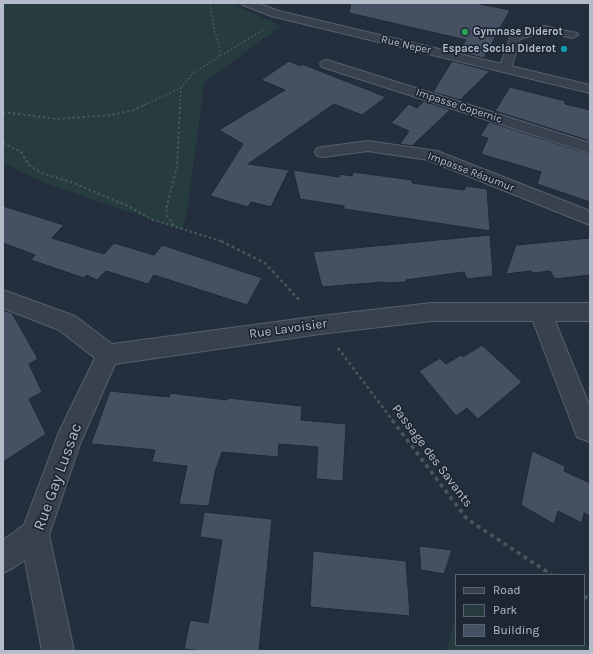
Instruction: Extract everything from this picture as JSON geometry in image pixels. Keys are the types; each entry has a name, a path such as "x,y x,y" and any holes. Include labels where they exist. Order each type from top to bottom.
{"street":[{"name":"Rue Neper","path":"247,3 275,14 590,89"},
{"name":"Impasse Copernic","path":"327,64 590,148"},
{"name":"Impasse Réaumur","path":"323,152 368,146 431,155 590,218"},
{"path":"3,299 67,322 108,355"},
{"name":"Rue Lavoisier","path":"108,355 320,325 431,312 590,312"},
{"path":"541,313 586,428 590,429"},
{"name":"Rue Gay Lussac","path":"58,651 35,535 68,442 108,355"},
{"path":"3,558 35,535"}],"lane":[{"path":"505,68 515,37 544,29 573,35"}],"path":[{"path":"210,3 214,29 220,50 218,56"},
{"path":"3,112 56,118 111,115 134,110 181,88 193,73 218,56 266,29"},
{"path":"175,226 167,216 166,209 177,167 181,88"},
{"name":"Passage des Savants","path":"3,143 21,152 30,166 42,173 71,182 128,206 151,219 223,242 265,263 320,325 467,519 550,574"}],"green space":[{"path":"3,3 234,3 243,9 281,26 204,83 187,214 182,230 47,184 3,163"},
{"path":"455,619 455,646 585,646 585,644 590,647 590,651 447,651"}],"building":[{"name":"Gymnase Diderot","path":"351,3 475,3 510,10 484,58 458,52 466,40 349,13"},
{"path":"289,61 301,66 302,64 386,97 362,115 334,104 248,164 289,170 271,207 251,202 248,207 210,196 243,144 219,130 285,90 261,80"},
{"path":"452,61 490,71 460,100 433,92"},
{"path":"510,87 565,101 565,104 590,110 590,141 495,111"},
{"path":"424,101 450,110 412,146 400,144 409,131 391,123 409,104 417,108"},
{"path":"489,122 590,154 590,202 537,184 541,172 481,154 488,138 480,136"},
{"path":"293,170 339,177 339,174 352,176 353,172 412,180 412,183 464,190 466,186 487,189 490,231 344,209 344,206 300,199"},
{"path":"3,206 64,225 52,238 104,254 114,243 154,255 162,245 262,278 247,305 154,275 148,284 106,271 97,280 87,275 84,278 31,260 35,255 3,243"},
{"path":"490,235 493,276 467,279 464,272 406,280 406,282 383,282 322,287 313,252"},
{"path":"590,238 590,275 555,279 550,271 533,273 531,271 506,274 516,245"},
{"path":"3,310 12,313 38,359 29,364 42,392 29,399 46,434 3,462"},
{"path":"482,345 522,382 478,419 467,408 456,416 419,371 440,358 446,364 461,355 463,357"},
{"path":"110,391 169,397 170,393 227,400 228,398 302,406 301,420 346,424 343,481 316,479 318,447 279,444 278,457 222,452 215,472 209,506 179,504 187,466 152,462 155,450 91,444"},
{"path":"532,451 565,466 564,471 590,483 590,516 584,513 582,523 558,511 554,524 521,505"},
{"path":"204,512 272,519 259,651 204,651 184,649 190,620 208,623 222,540 200,537"},
{"path":"419,546 452,550 444,574 421,570"},
{"path":"313,551 406,561 410,616 310,607"}],"place":[{"name":"Gymnase Diderot","path":"465,32"},
{"name":"Espace Social Diderot","path":"564,49"}]}
